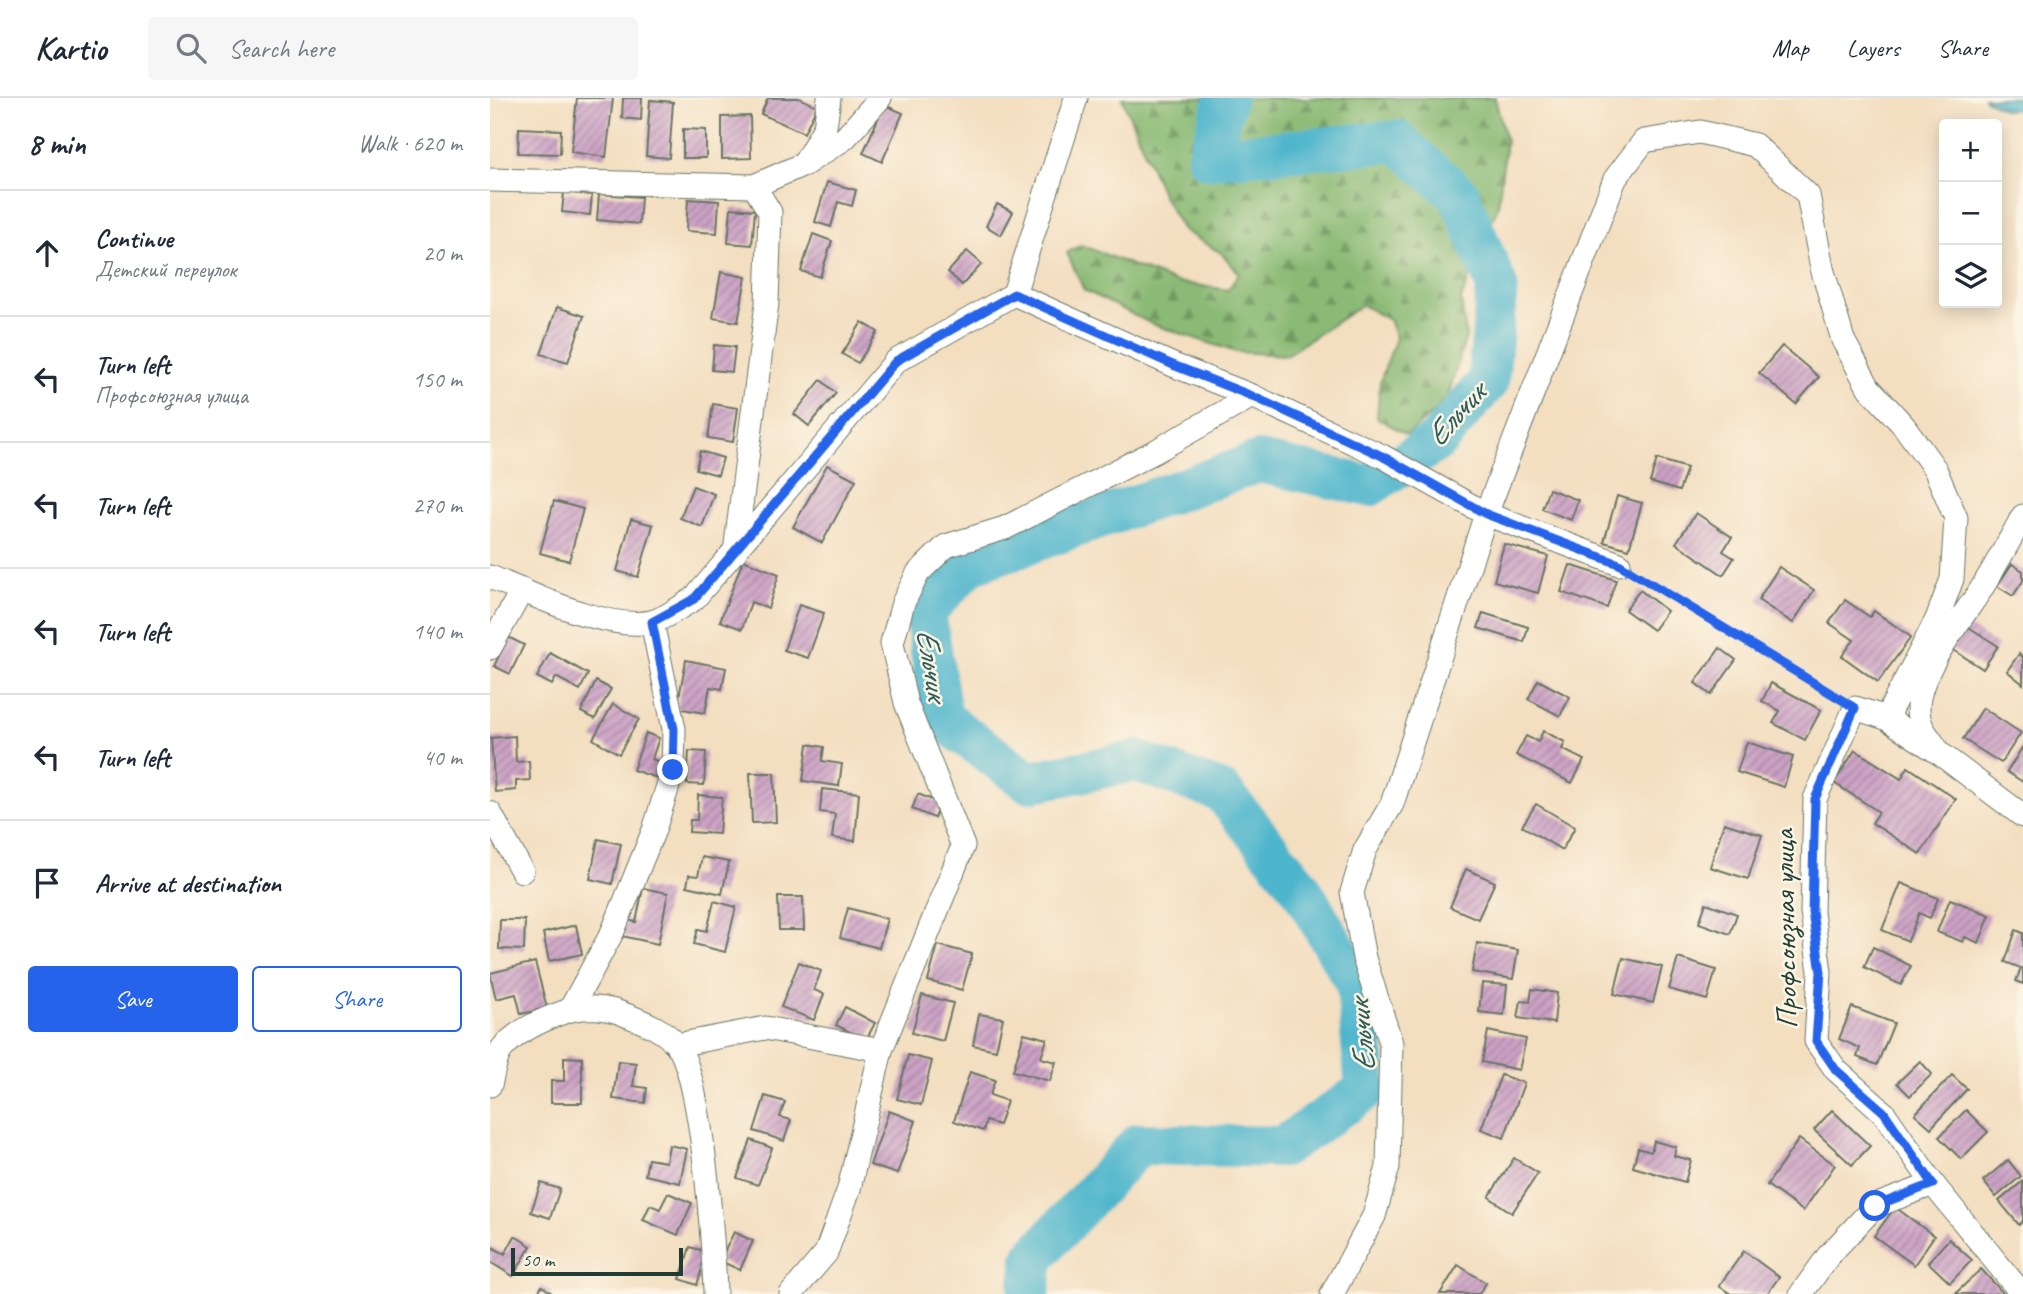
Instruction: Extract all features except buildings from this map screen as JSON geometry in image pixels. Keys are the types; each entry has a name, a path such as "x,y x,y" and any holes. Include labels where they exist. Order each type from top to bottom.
{"street":[{"path":"804,164 825,127 830,98"},
{"path":"490,180 754,186 804,164 845,138 880,98"},
{"path":"490,577 616,623 652,622 694,599 896,361 1014,294 1076,98"},
{"path":"1332,1294 1374,1216 1388,1167 1391,1042 1364,958 1352,892 1365,850 1392,804 1486,514 1615,179 1644,141 1700,132 1755,145 1808,195 1822,268 1843,340 1870,388 1904,426 1935,469 1956,518 1952,579 1937,618 1886,718"},
{"path":"735,552 767,303 770,212 754,186"},
{"path":"1014,294 1173,365 1252,396 1382,456 1486,514 1619,564"},
{"path":"791,1294 826,1253 849,1189 881,1050 963,846 906,703 892,643 903,603 918,573 946,546 1005,528 1156,451 1252,396"},
{"path":"1942,755 1920,727 1918,706 1927,674 1951,632 1980,591 2023,516"},
{"path":"490,648 522,590"},
{"path":"570,1010 613,932 654,830 673,770 674,729 652,622"},
{"path":"1855,708 1886,718 1942,755 2023,816"},
{"name":"Профсоюзная улица","path":"1855,708 1815,799 1812,912 1821,972 1816,1041 1836,1070 1884,1112 1933,1184 2022,1294"},
{"path":"490,813 522,871"},
{"path":"490,1085 500,1052 520,1032 570,1010 609,1008 652,1025 677,1045 689,1069 700,1136 713,1240 715,1294"},
{"path":"677,1045 765,1028 881,1050"},
{"path":"1801,1294 1829,1255 1875,1206 1933,1184"}],"path":[{"path":"1619,564 1855,708"}],"green space":[{"path":"1122,98 1495,98 1506,141 1498,206 1461,299 1466,337 1446,402 1407,435 1377,418 1380,382 1396,338 1389,320 1362,305 1286,355 1236,352 1152,324 1084,290 1067,253 1081,245 1175,282 1228,290 1239,273 1221,253 1183,230 1163,196"}],"water":[{"path":"1983,98 2023,98 2023,110 2005,110"}],"waterway":[{"name":"Ельчик","path":"1029,1294 1033,1258 1139,1144 1283,1147 1366,1090 1357,985 1300,887 1222,792 1137,761 1029,782 942,719 925,612 970,564 1259,462 1369,486 1437,441 1488,381 1497,286 1459,195 1397,141 1208,158 1226,98"}],"route":[{"path":"673,770 674,729 652,622 694,599 896,361 1014,294 1173,365 1252,396 1382,456 1486,514 1619,564 1855,708 1815,799 1812,912 1821,972 1816,1041 1836,1070 1884,1112 1933,1184 1875,1206"}]}
